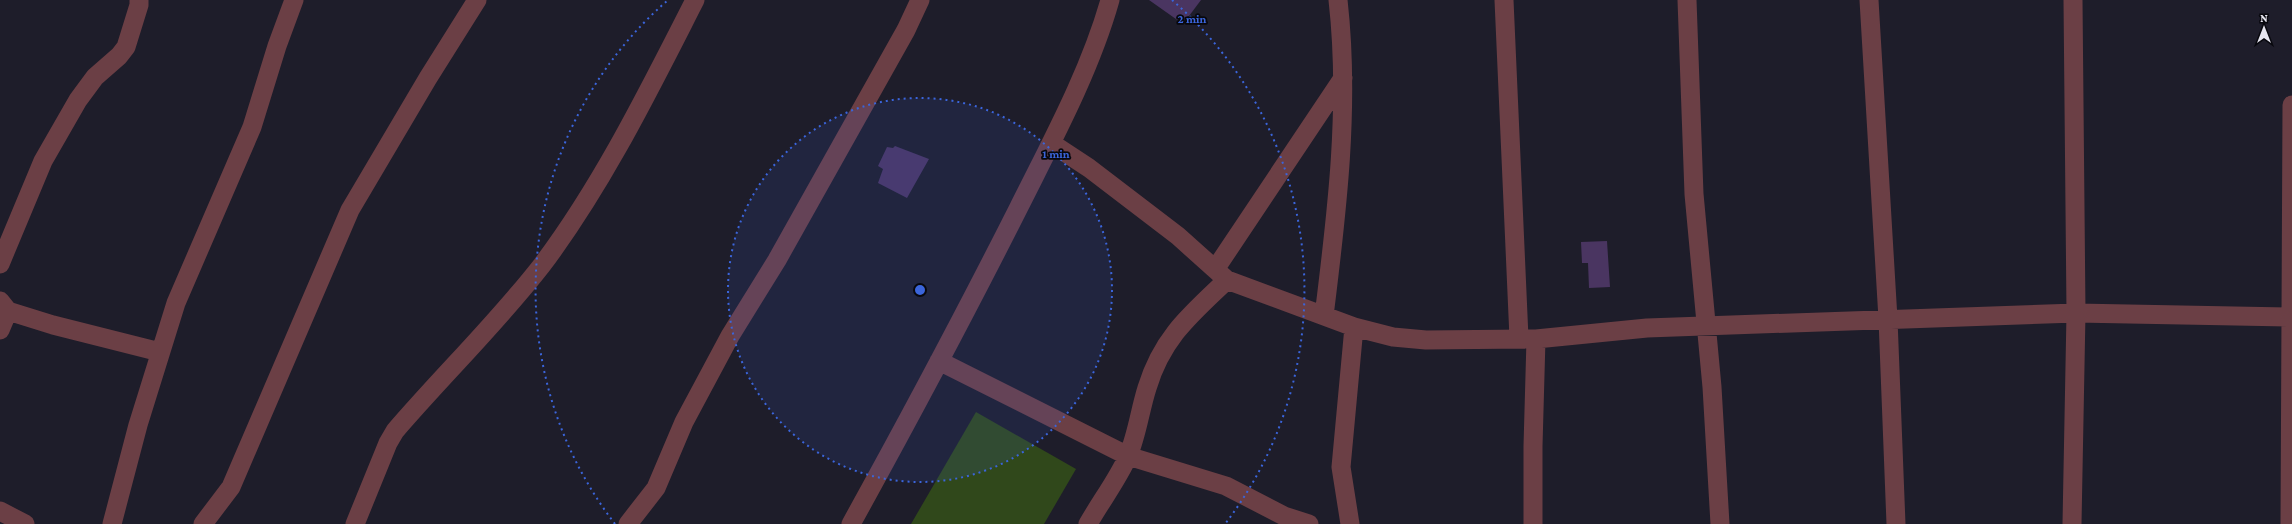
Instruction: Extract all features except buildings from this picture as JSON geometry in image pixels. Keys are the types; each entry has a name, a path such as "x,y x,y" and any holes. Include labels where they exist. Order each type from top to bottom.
{"street":[{"path":"0,264 43,160 78,100 95,77 120,56 126,47 139,5 139,0"},
{"path":"112,524 138,425 176,303 252,127 279,39 294,0"},
{"path":"203,524 231,487 350,210 428,78 477,0"},
{"path":"355,524 388,442 395,431 516,297 542,264 592,190 661,68 695,0"},
{"path":"628,524 656,488 684,422 730,336 777,260 906,30 920,0"},
{"path":"851,524 939,361 1051,143 1089,57 1110,0"},
{"path":"1324,316 1338,177 1343,78 1338,0"},
{"path":"1504,0 1528,338 1533,446 1534,524"},
{"path":"1687,0 1694,194 1705,326 1712,387 1720,524"},
{"path":"1870,0 1888,319 1896,524"},
{"path":"2072,524 2076,312 2073,0"},
{"path":"1088,524 1128,456 1155,364 1181,323 1221,274 1343,78"},
{"path":"2290,524 2292,105"},
{"path":"1051,143 1115,187 1221,274 1354,327 1393,337 1426,340 1528,338 1607,331 1705,326 2076,312 2290,317"},
{"path":"0,330 4,306 53,325 160,352"},
{"path":"1350,524 1340,467 1354,327"},
{"path":"939,361 1128,456 1226,486 1284,516 1309,524"},
{"path":"0,511 25,524"}],"green space":[{"path":"976,412 1076,469 1044,524 911,524"}]}
